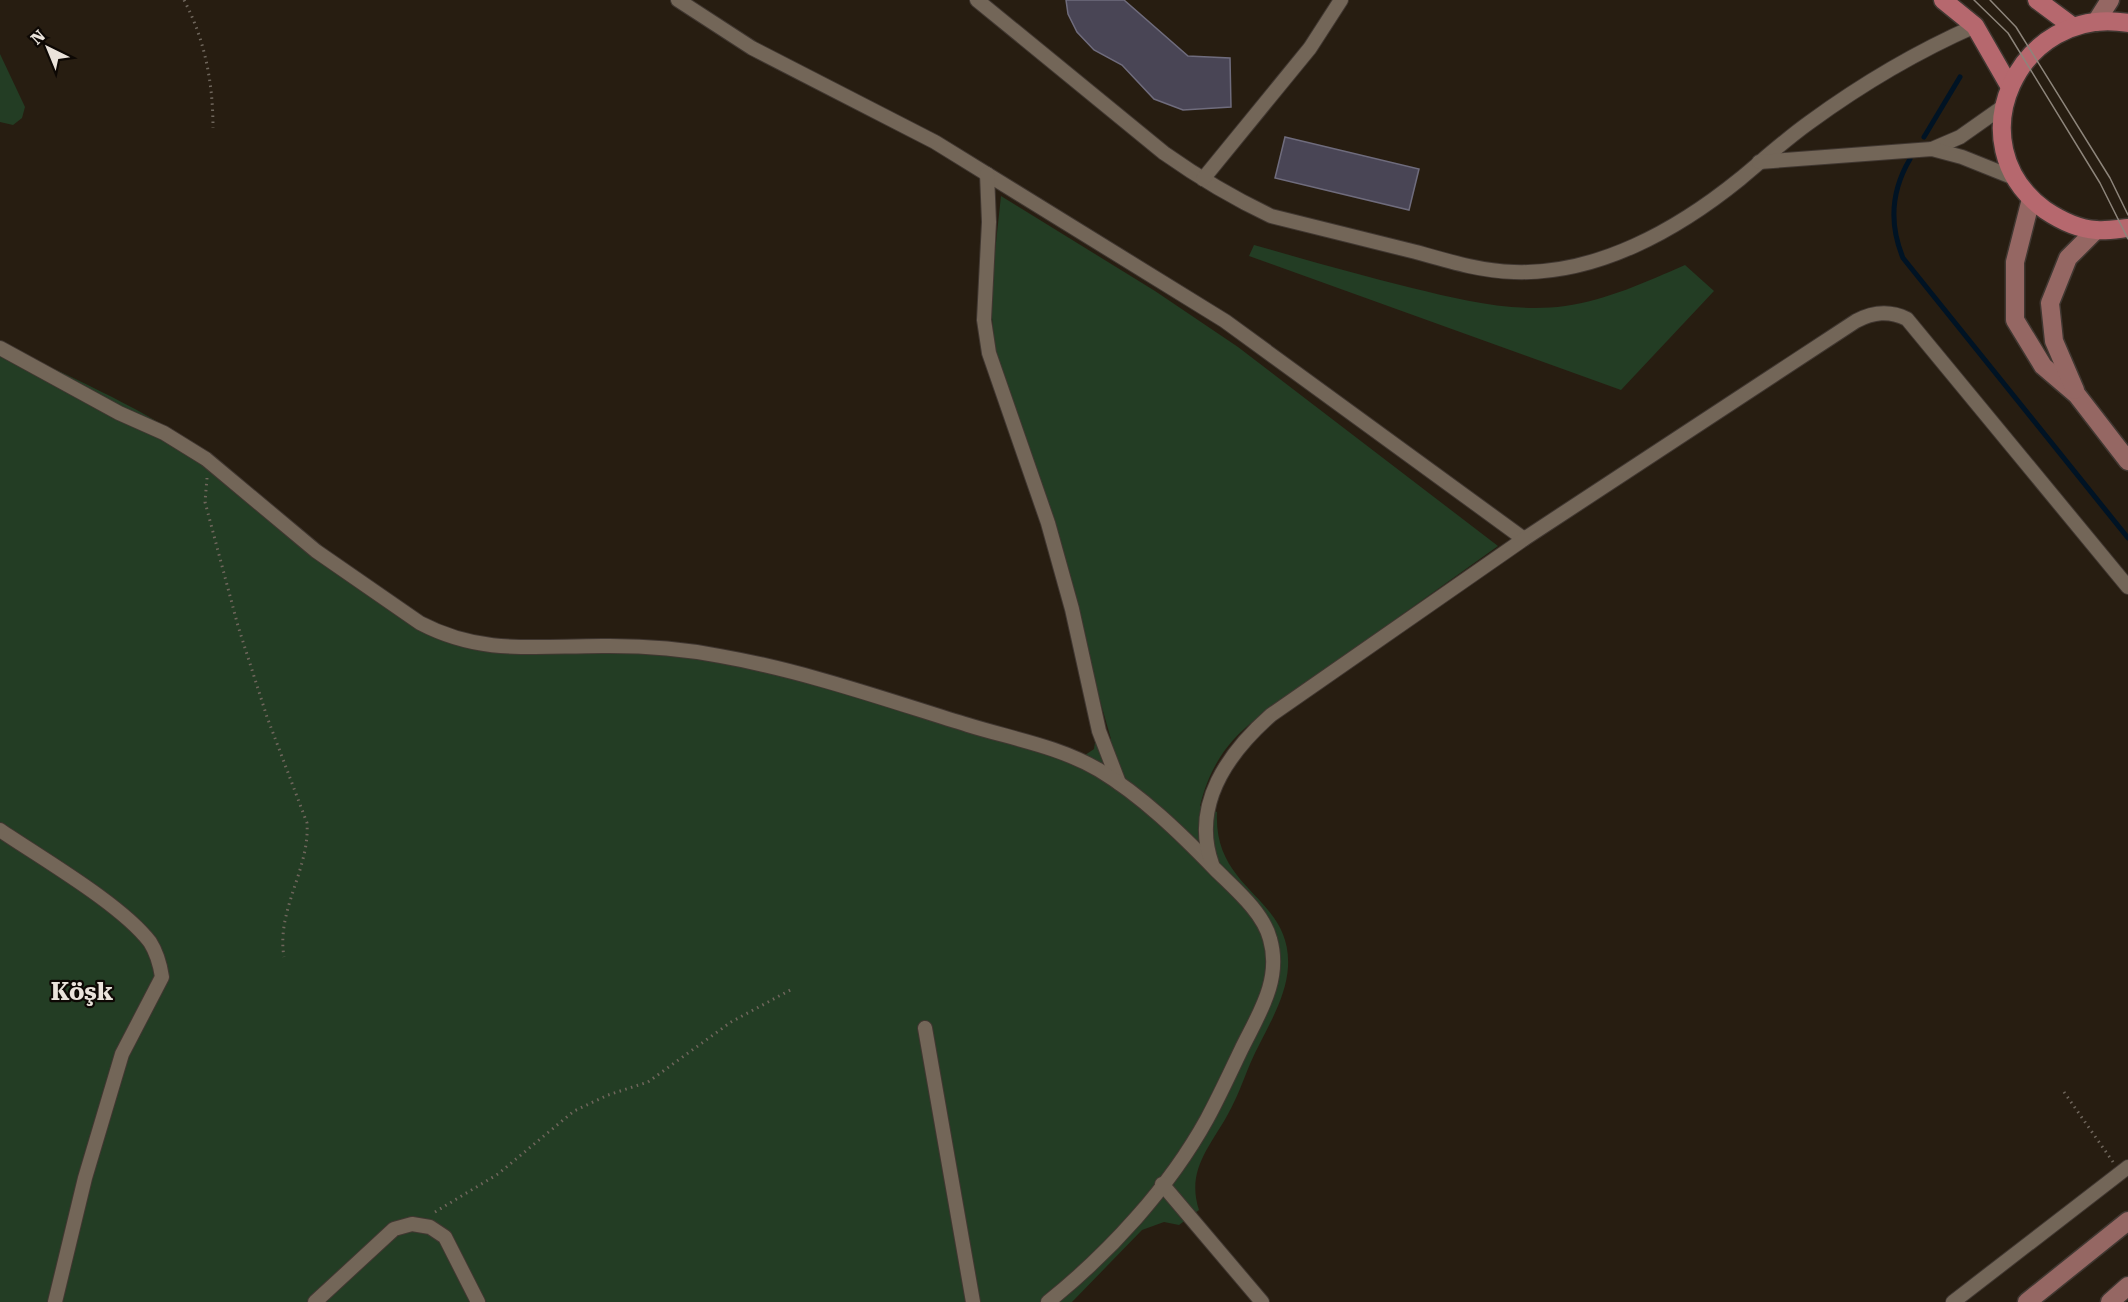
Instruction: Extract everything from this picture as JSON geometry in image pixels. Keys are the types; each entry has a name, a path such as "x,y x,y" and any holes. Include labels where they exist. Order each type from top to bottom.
{"main road":[{"path":"1943,0 1975,26 2010,87"},
{"path":"2037,0 2072,26"},
{"path":"2128,23 2109,20 2072,26 2047,38 2021,64 2004,106 2001,134 2010,169 2031,199 2061,221 2096,231 2128,228"}],"street":[{"path":"678,0 761,53 902,123 1225,321 1524,539"},
{"path":"977,0 1164,153 1203,179 1271,216 1472,267 1535,272 1599,260 1649,237 1697,210 1808,123 1871,80 1927,48 1975,26"},
{"path":"1203,179 1310,48 1341,0"},
{"path":"2096,22 2110,0"},
{"path":"1932,149 1960,136 2004,106"},
{"path":"1759,162 1932,149 1962,157 2017,179"},
{"path":"987,174 989,222 984,320 989,353 1048,523 1072,609 1099,731 1119,783"},
{"path":"2031,199 2015,262 2015,320 2043,366 2077,395 2128,461"},
{"path":"2077,395 2054,341 2050,303 2068,258 2096,231"},
{"path":"1212,866 1205,839 1209,802 1229,760 1253,731 1290,701 1524,539 1856,321 1874,314 1892,313 1907,319 2128,588"},
{"path":"0,348 119,413 164,433 211,462 343,571 420,623 453,639 513,649 579,646 651,647 756,663 832,683 996,734 1041,744 1082,761 1119,783 1168,823 1212,866 1265,924 1272,948 1271,983 1206,1121 1162,1184 1112,1243 1048,1302"},
{"path":"0,830 97,897 144,936 156,953 162,977 122,1054 82,1188 55,1302"},
{"path":"925,1028 973,1302"},
{"path":"1953,1302 2125,1169"},
{"path":"1162,1184 1262,1302"},
{"path":"2027,1302 2128,1221"},
{"path":"315,1302 364,1260 394,1229 412,1224 430,1227 445,1237 478,1302"},
{"path":"2110,1302 2128,1286"}],"path":[{"path":"184,0 194,21 208,65 213,128"},
{"path":"211,462 205,502 248,660 307,823 307,838 284,923 284,957"},
{"path":"412,1224 498,1174 574,1111 608,1095 648,1083 731,1022 794,988"},
{"path":"2064,1092 2125,1169"}],"green space":[{"path":"0,54 25,107 22,118 13,125 0,122"},
{"path":"1001,196 1155,291 1238,347 1498,546 1256,719 1227,747 1208,780 1200,806 1217,812 1219,839 1227,860 1278,924 1286,943 1288,967 1283,992 1273,1017 1231,1108 1202,1159 1196,1183 1199,1210 1179,1225 1164,1222 1142,1230 1072,1302 0,1302 0,343 99,391 171,430 218,463 361,576 436,626 458,636 469,640 666,645 1085,755 1094,749 1095,742 1111,739 1018,414 996,358 990,298"},
{"path":"1254,245 1412,288 1507,307 1546,308 1581,303 1626,290 1685,265 1714,291 1621,390 1249,256"}],"building":[{"path":"1066,0 1124,0 1188,56 1230,58 1231,107 1183,110 1154,99 1122,65 1094,50 1077,32 1068,14"},
{"path":"1285,137 1419,169 1409,210 1275,178"}],"waterway":[{"path":"1924,137 1960,77"},
{"path":"1910,159 1899,183 1894,208 1896,233 1903,258 2128,538"}],"tram line":[{"path":"1974,0 2008,33 2100,183 2128,239"},
{"path":"1990,0 2016,27 2110,178 2128,215"}],"district":[{"name":"Köşk","path":"82,992"}]}
